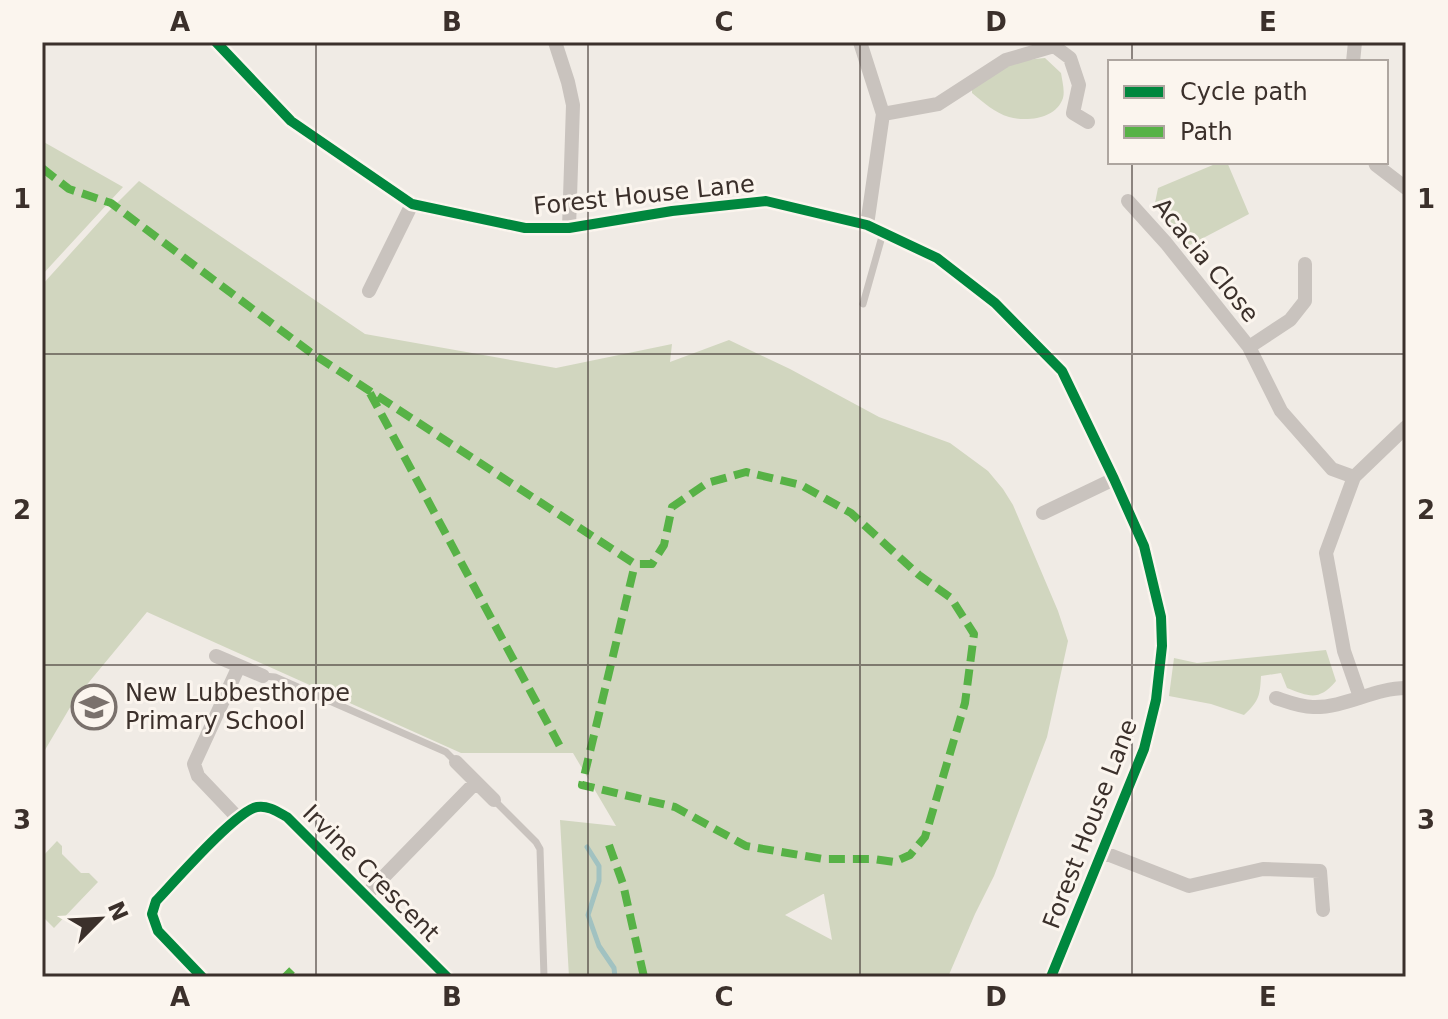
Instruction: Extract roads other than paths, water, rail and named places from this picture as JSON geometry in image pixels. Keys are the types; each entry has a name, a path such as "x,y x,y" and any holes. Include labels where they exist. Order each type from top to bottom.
{"street":[{"name":"Forest House Lane","path":"216,42 291,121 412,204 525,228 569,228 672,211 766,201 867,225 937,258 995,303 1062,371 1144,546 1161,617 1162,646 1151,726 1144,749 1051,977"},
{"path":"555,42 573,105 569,228"},
{"path":"860,42 883,114 867,225"},
{"path":"883,114 938,104 1006,60 1054,44 1070,58 1079,85 1073,113 1088,122"},
{"path":"1376,164 1406,188"},
{"name":"Acacia Close","path":"1128,201 1166,243 1249,347 1281,411 1332,469 1354,477"},
{"path":"369,291 412,204"},
{"name":"Acacia Close","path":"1249,347 1290,320 1305,301 1305,264"},
{"path":"1360,697 1344,651 1326,553 1354,477 1406,427"},
{"path":"1043,513 1114,479"},
{"path":"216,656 263,676"},
{"path":"202,977 158,931 152,914 156,901 237,817 198,776 194,764 239,666"},
{"path":"1276,698 1297,705 1329,706 1406,688"},
{"path":"456,762 494,800"},
{"path":"366,895 476,782"},
{"name":"Irvine Crescent","path":"237,817 255,807 265,807 287,817 447,977"},
{"path":"1102,852 1189,886 1263,869 1320,871 1323,910"}],"lane":[{"path":"863,304 883,233"},
{"path":"263,676 275,677 446,752 456,762"},
{"path":"494,800 540,849 544,977"}],"waterway":[{"path":"587,847 599,866 599,881 588,915 599,946 614,968 615,977"}],"place":[{"name":"New Lubbesthorpe Primary School","path":"94,707"}]}
